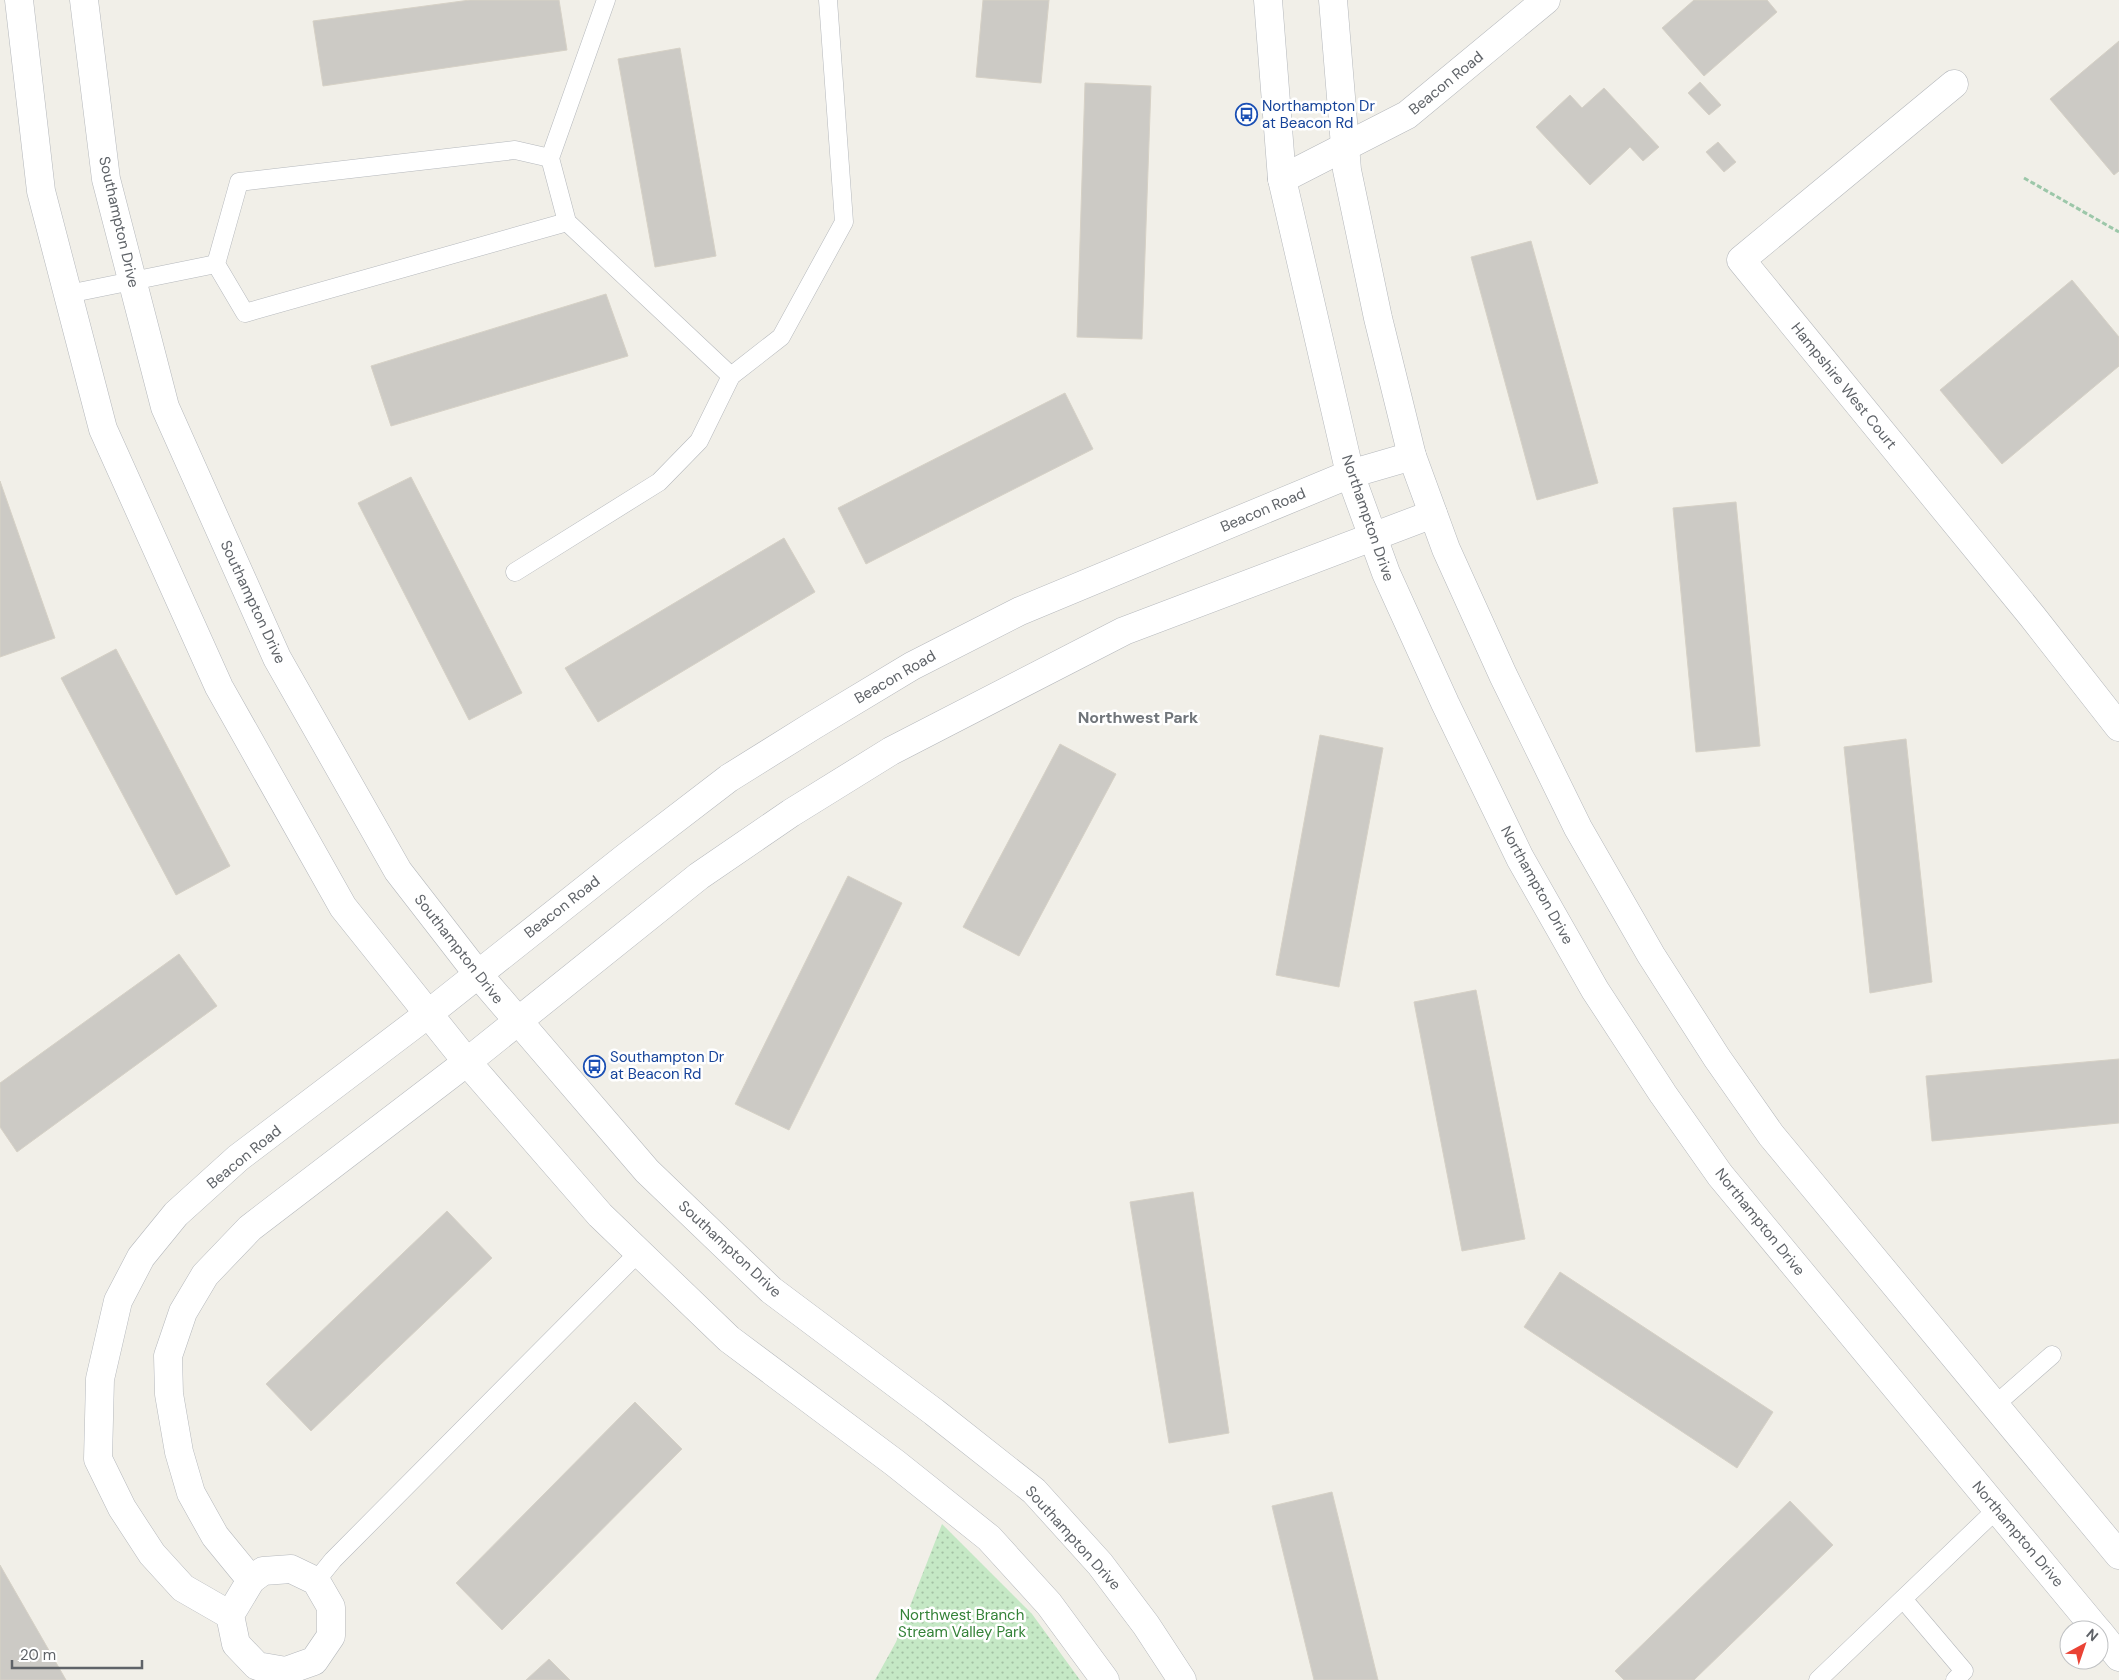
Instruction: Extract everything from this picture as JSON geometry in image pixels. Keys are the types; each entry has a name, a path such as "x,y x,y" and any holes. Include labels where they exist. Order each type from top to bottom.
{"street":[{"path":"19,0 42,191 104,429 219,687 343,907 467,1062 600,1216 729,1339 895,1463 989,1538 1050,1604 1105,1680"},
{"name":"Southampton Drive","path":"84,0 106,179 165,407 277,658 398,870 517,1020 647,1170 771,1290 934,1412 1034,1491 1100,1564 1146,1625 1182,1680"},
{"name":"Northampton Drive","path":"1268,0 1282,179 1315,332 1350,474 1386,573 1520,858 1595,990 1663,1094 1720,1175 2089,1620"},
{"path":"1333,0 1347,170 1378,318 1412,456 1446,549 1503,675 1578,828 1651,956 1717,1058 1771,1135 2119,1555"},
{"name":"Beacon Road","path":"1282,179 1407,115 1546,0"},
{"name":"Hampshire West Court","path":"1954,84 1741,260 2026,608 2119,727"},
{"name":"Beacon Road","path":"230,1615 183,1588 152,1554 122,1508 98,1459 100,1379 118,1300 141,1257 176,1214 238,1158 428,1014 729,778 912,666 1028,607 1350,474 1412,456"},
{"path":"251,1580 215,1536 190,1493 179,1452 169,1394 168,1356 183,1312 205,1275 250,1228 467,1062 699,876 791,813 891,750 1124,631 1433,514"},
{"path":"291,1569 316,1582 331,1607 331,1636 314,1661 286,1672 257,1666 236,1644 230,1615 251,1580 264,1571 291,1569"},
{"name":"Northampton Drive","path":"2109,1645 2119,1657"}],"lane":[{"path":"606,0 550,158 567,222 731,376"},
{"path":"515,572 659,482 699,441 731,376 781,337 844,222 828,0"},
{"path":"550,158 515,150 239,182 216,264 245,313 567,222"},
{"path":"68,294 216,264"},
{"path":"316,1582 333,1560 638,1253"},
{"path":"1995,1404 2052,1355"},
{"path":"1818,1680 1997,1509"},
{"path":"1903,1599 1964,1671 1955,1680"}],"path":[{"path":"2024,178 2119,232"}],"green space":[{"name":"Northwest Branch Stream Valley Park","path":"942,1524 1032,1614 1080,1680 875,1680 896,1642"}],"building":[{"path":"470,0 559,0 567,50 323,86 313,21"},
{"path":"983,0 1049,0 1041,83 976,77"},
{"path":"1694,0 1767,0 1777,12 1704,76 1662,28"},
{"path":"2119,41 2119,171 2114,175 2050,99"},
{"path":"680,48 716,256 655,267 618,59"},
{"path":"1700,82 1721,105 1709,115 1688,93"},
{"path":"1085,83 1151,86 1142,339 1077,337"},
{"path":"1604,88 1659,147 1643,161 1630,147 1590,185 1536,127 1570,95 1582,108"},
{"path":"1718,142 1736,162 1724,172 1706,152"},
{"path":"1531,241 1598,483 1537,500 1471,257"},
{"path":"2072,280 2119,337 2119,366 2002,464 1940,390"},
{"path":"606,294 628,356 391,426 371,366"},
{"path":"1065,393 1093,449 866,564 838,508"},
{"path":"411,477 522,693 469,720 358,503"},
{"path":"0,481 55,638 0,657"},
{"path":"1736,502 1760,746 1696,752 1673,508"},
{"path":"784,538 815,592 598,722 565,668"},
{"path":"116,649 230,866 176,895 61,678"},
{"path":"1320,735 1383,748 1339,987 1276,975"},
{"path":"1906,739 1932,982 1870,993 1844,747"},
{"path":"1060,744 1116,774 1019,956 963,927"},
{"path":"848,876 902,903 789,1130 735,1104"},
{"path":"179,954 217,1006 17,1152 0,1127 0,1083"},
{"path":"1476,990 1525,1239 1462,1251 1414,1002"},
{"path":"2119,1059 2119,1123 1932,1141 1926,1076"},
{"path":"1193,1192 1229,1433 1169,1443 1130,1202"},
{"path":"447,1211 492,1258 311,1431 266,1384"},
{"path":"1560,1272 1773,1412 1737,1468 1524,1327"},
{"path":"635,1402 682,1449 502,1630 456,1583"},
{"path":"1332,1492 1378,1680 1314,1680 1272,1506"},
{"path":"1790,1501 1833,1545 1694,1680 1624,1680 1615,1671"},
{"path":"0,1565 66,1680 0,1680"},
{"path":"549,1659 570,1680 526,1680"}],"place":[{"name":"Northampton Dr at Beacon Rd","path":"1246,115"},
{"name":"Southampton Dr at Beacon Rd","path":"594,1066"}],"district":[{"name":"Northwest Park","path":"1138,717"}]}
